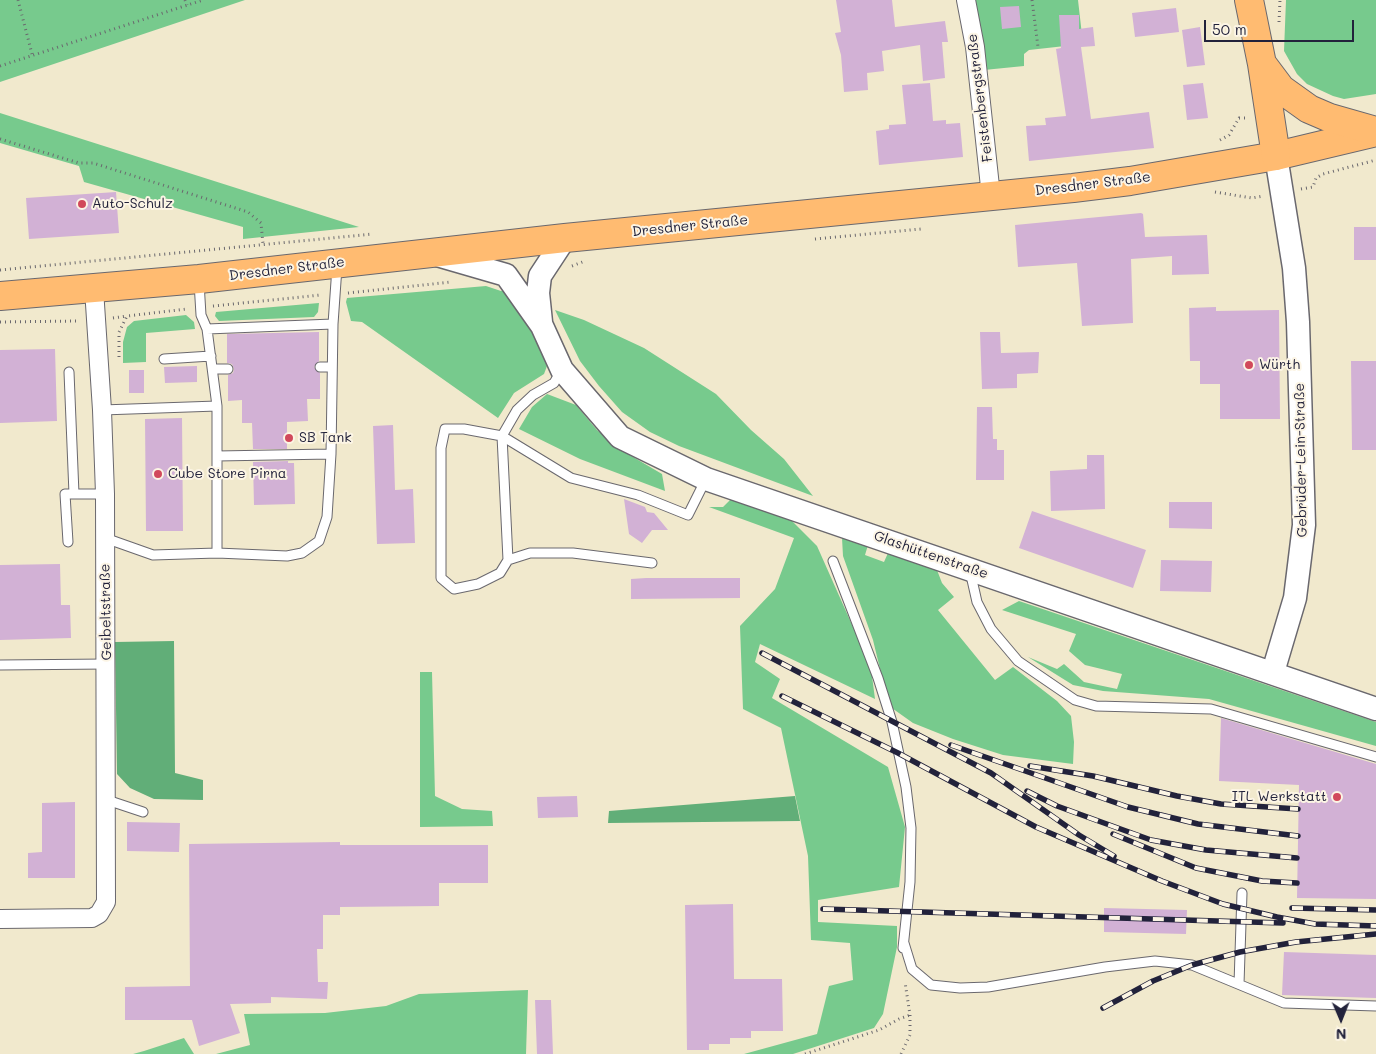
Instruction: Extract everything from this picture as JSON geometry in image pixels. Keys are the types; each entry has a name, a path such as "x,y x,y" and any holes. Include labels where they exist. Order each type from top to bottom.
{"main road":[{"path":"1249,0 1262,64 1276,156"},
{"path":"1262,64 1281,89 1309,109 1330,118 1376,132"},
{"name":"Dresdner Straße","path":"0,296 198,279 565,238 1130,181 1276,156 1376,132"}],"street":[{"name":"Feistenbergstraße","path":"966,0 975,47 991,196"},
{"name":"Gebrüder-Lein-Straße","path":"1273,672 1294,598 1304,525 1298,322 1294,268 1276,156"},
{"name":"Glashüttenstraße","path":"542,326 538,293 540,276 565,238"},
{"name":"Glashüttenstraße","path":"431,253 506,275 542,326 562,370 620,437 706,479 1273,672 1376,709"},
{"name":"Geibeltstraße","path":"0,919 92,918 99,914 106,902 107,664 105,494 102,410 94,289"}],"lane":[{"path":"105,538 153,555 217,553 287,556 302,553 319,541 327,517 331,454 333,324 337,263"},
{"path":"198,279 200,308 207,329 214,369 217,406 217,553"},
{"path":"207,329 333,324"},
{"path":"164,359 211,356"},
{"path":"320,367 332,367"},
{"path":"214,369 228,369"},
{"path":"562,370 554,383 533,394 517,410 502,436 508,560 500,573 478,584 454,589 441,578 441,448 445,429 502,436 571,478 638,496 688,515 706,479"},
{"path":"68,372 74,494"},
{"path":"102,410 217,406"},
{"path":"217,456 331,454"},
{"path":"68,542 65,494 105,494"},
{"path":"508,560 530,553 573,553 652,563"},
{"path":"833,561 878,678 892,722 906,787 911,828 910,882 903,945 912,969 931,985 960,988 988,987 1105,967 1155,961 1192,965 1284,1003 1376,1006"},
{"path":"970,568 977,602 991,629 1018,661 1075,700 1096,706 1211,709 1376,757"},
{"path":"0,665 107,664"},
{"path":"107,800 143,812"},
{"path":"1239,984 1242,893"}],"path":[{"path":"19,0 32,54"},
{"path":"185,0 187,5"},
{"path":"0,66 32,54 204,0"},
{"path":"1032,0 1038,47"},
{"path":"1215,144 1229,135 1238,118 1271,118"},
{"path":"0,139 79,163 93,163 248,212 260,223 263,244"},
{"path":"1316,178 1335,170 1376,160"},
{"path":"1313,187 1316,178 1314,169"},
{"path":"1207,194 1216,192 1252,198"},
{"path":"806,240 925,228"},
{"path":"544,270 561,270 591,261"},
{"path":"0,322 96,320 453,282"},
{"path":"120,366 119,332 127,316"},
{"path":"901,1054 910,1035 909,1009"},
{"path":"805,1054 879,1030 910,1015"}],"green space":[{"path":"0,0 245,0 0,82"},
{"path":"971,0 1078,0 1083,44 1029,50 1024,54 1024,66 984,70"},
{"path":"1286,0 1376,0 1376,94 1344,99 1307,84 1297,74 1284,51"},
{"path":"0,113 359,227 243,239 243,227 84,182 79,166 0,143"},
{"path":"486,286 501,291 508,288 531,329 547,366 544,374 514,393 498,418 362,322 351,321 346,302 347,298"},
{"path":"319,303 318,312 314,317 219,321 215,316 216,312"},
{"path":"555,310 584,320 644,348 716,394 751,430 784,459 813,496 679,446 650,432 622,412 580,361"},
{"path":"186,315 194,322 195,329 146,333 146,362 123,363 123,342 127,327 134,321"},
{"path":"547,394 576,405 597,430 628,454 662,474 665,491 580,459 519,429 532,407"},
{"path":"732,498 790,519 817,546 861,645 872,676 875,699 760,644 755,662 780,679 772,698 888,767 905,827 899,887 818,900 818,922 897,926 897,947 883,1014 874,1028 793,1054 744,1054 817,1034 829,986 853,980 850,943 811,940 808,856 781,728 743,709 740,626 775,589 794,538 709,507 723,507"},
{"path":"842,538 868,545 865,555 884,562 888,553 937,570 942,583 954,597 938,610 995,680 1013,667 1057,701 1071,716 1074,742 1073,764 1003,755 953,739 913,723 889,706 873,640 843,556"},
{"path":"1019,601 1376,722 1376,746 1209,699 1103,691 1073,685 1028,657 1057,669 1064,664 1084,682 1117,689 1122,674 1085,665 1069,651 1076,634 1002,610"},
{"path":"174,641 175,773 203,780 203,800 154,799 130,788 117,774 115,642"},
{"path":"420,672 432,672 435,796 462,809 492,811 493,826 420,827"},
{"path":"795,796 800,821 608,823 609,811"},
{"path":"528,990 526,1054 216,1054 250,1045 244,1014 325,1013 386,1006 419,994"},
{"path":"184,1038 194,1054 133,1054 144,1051"}],"building":[{"path":"836,0 892,0 895,27 945,21 948,42 942,42 945,78 923,81 920,45 882,51 884,71 867,73 868,90 844,92 841,55 835,33 841,32"},
{"path":"1019,6 1021,27 1002,29 1000,7"},
{"path":"1176,8 1179,32 1135,37 1132,13"},
{"path":"1059,15 1079,15 1079,29 1093,27 1095,46 1081,47 1091,119 1149,112 1154,148 1029,161 1026,126 1046,125 1045,118 1066,116 1056,49 1061,48"},
{"path":"1200,27 1205,65 1187,67 1182,30"},
{"path":"930,83 933,121 946,120 946,124 960,123 963,157 879,165 876,131 889,129 889,125 906,124 902,85"},
{"path":"1203,83 1208,118 1187,120 1183,85"},
{"path":"116,192 119,233 29,239 26,198"},
{"path":"1143,214 1145,237 1207,235 1209,274 1172,275 1172,256 1131,259 1133,323 1082,326 1077,263 1018,267 1015,225"},
{"path":"1354,227 1376,227 1376,260 1354,260"},
{"name":"Würth","path":"1216,307 1216,311 1279,310 1280,419 1220,419 1220,384 1200,384 1200,361 1190,361 1189,308"},
{"path":"319,332 319,361 314,367 320,373 320,399 307,399 308,421 287,422 287,449 253,449 252,423 242,423 242,400 228,401 228,375 233,373 234,369 232,364 227,363 227,334"},
{"path":"980,332 1000,332 1001,353 1039,352 1038,373 1017,374 1017,388 982,389"},
{"path":"55,349 57,421 0,423 0,350"},
{"path":"1351,361 1376,361 1376,450 1352,450"},
{"path":"197,366 197,382 165,383 164,367"},
{"path":"129,370 144,370 144,393 129,393"},
{"path":"977,407 992,407 993,439 997,439 997,450 1004,450 1004,480 976,480"},
{"path":"182,418 183,531 146,531 145,419"},
{"path":"393,425 395,490 413,489 415,543 377,544 373,426"},
{"path":"1087,455 1104,455 1105,509 1051,511 1050,471 1087,469"},
{"path":"288,461 288,463 294,463 295,504 254,505 253,462"},
{"path":"624,499 645,507 647,512 654,513 668,530 652,530 642,543 629,534"},
{"path":"1169,502 1212,502 1212,529 1169,528"},
{"path":"1032,511 1146,550 1133,588 1019,548"},
{"path":"1161,560 1212,561 1211,592 1160,591"},
{"path":"60,564 61,605 70,605 71,638 0,640 0,565"},
{"path":"740,578 740,598 631,599 631,579"},
{"name":"ITL Werkstatt","path":"1221,718 1376,764 1376,899 1297,898 1299,785 1219,781"},
{"path":"577,796 578,817 538,818 537,797"},
{"path":"75,802 75,878 28,878 28,853 42,852 42,803"},
{"path":"127,822 180,823 179,852 127,851"},
{"path":"340,842 340,845 488,845 488,883 439,883 439,906 340,907 340,915 323,915 323,949 317,949 318,982 328,982 327,999 271,997 271,1003 230,1004 240,1033 199,1046 192,1020 125,1020 125,987 190,986 189,844"},
{"path":"733,904 734,979 782,979 783,1031 751,1031 751,1038 730,1038 730,1044 709,1044 709,1050 687,1050 685,905"},
{"path":"1104,908 1187,910 1186,934 1104,932"},
{"path":"1284,952 1376,955 1376,998 1282,995"},
{"path":"535,1000 551,1000 553,1054 537,1054"}],"railway":[{"path":"762,653 991,773 1079,835 1114,856"},
{"path":"782,696 898,753 1036,827 1162,881 1223,904 1277,917 1315,924 1376,926"},
{"path":"951,745 1128,807 1198,824 1298,836"},
{"path":"1030,766 1093,776 1177,796 1221,804 1298,809"},
{"path":"1027,791 1057,806 1151,840 1206,850 1297,858"},
{"path":"1113,834 1196,868 1262,881 1297,883"},
{"path":"1292,908 1376,910"},
{"path":"823,909 1283,923"},
{"path":"1103,1008 1153,981 1192,965 1240,952 1296,942 1376,934"}],"place":[{"name":"Auto-Schulz","path":"82,204"},
{"name":"Würth","path":"1249,365"},
{"name":"SB Tank","path":"289,438"},
{"name":"Cube Store Pirna","path":"158,474"},
{"name":"ITL Werkstatt","path":"1337,797"}]}
